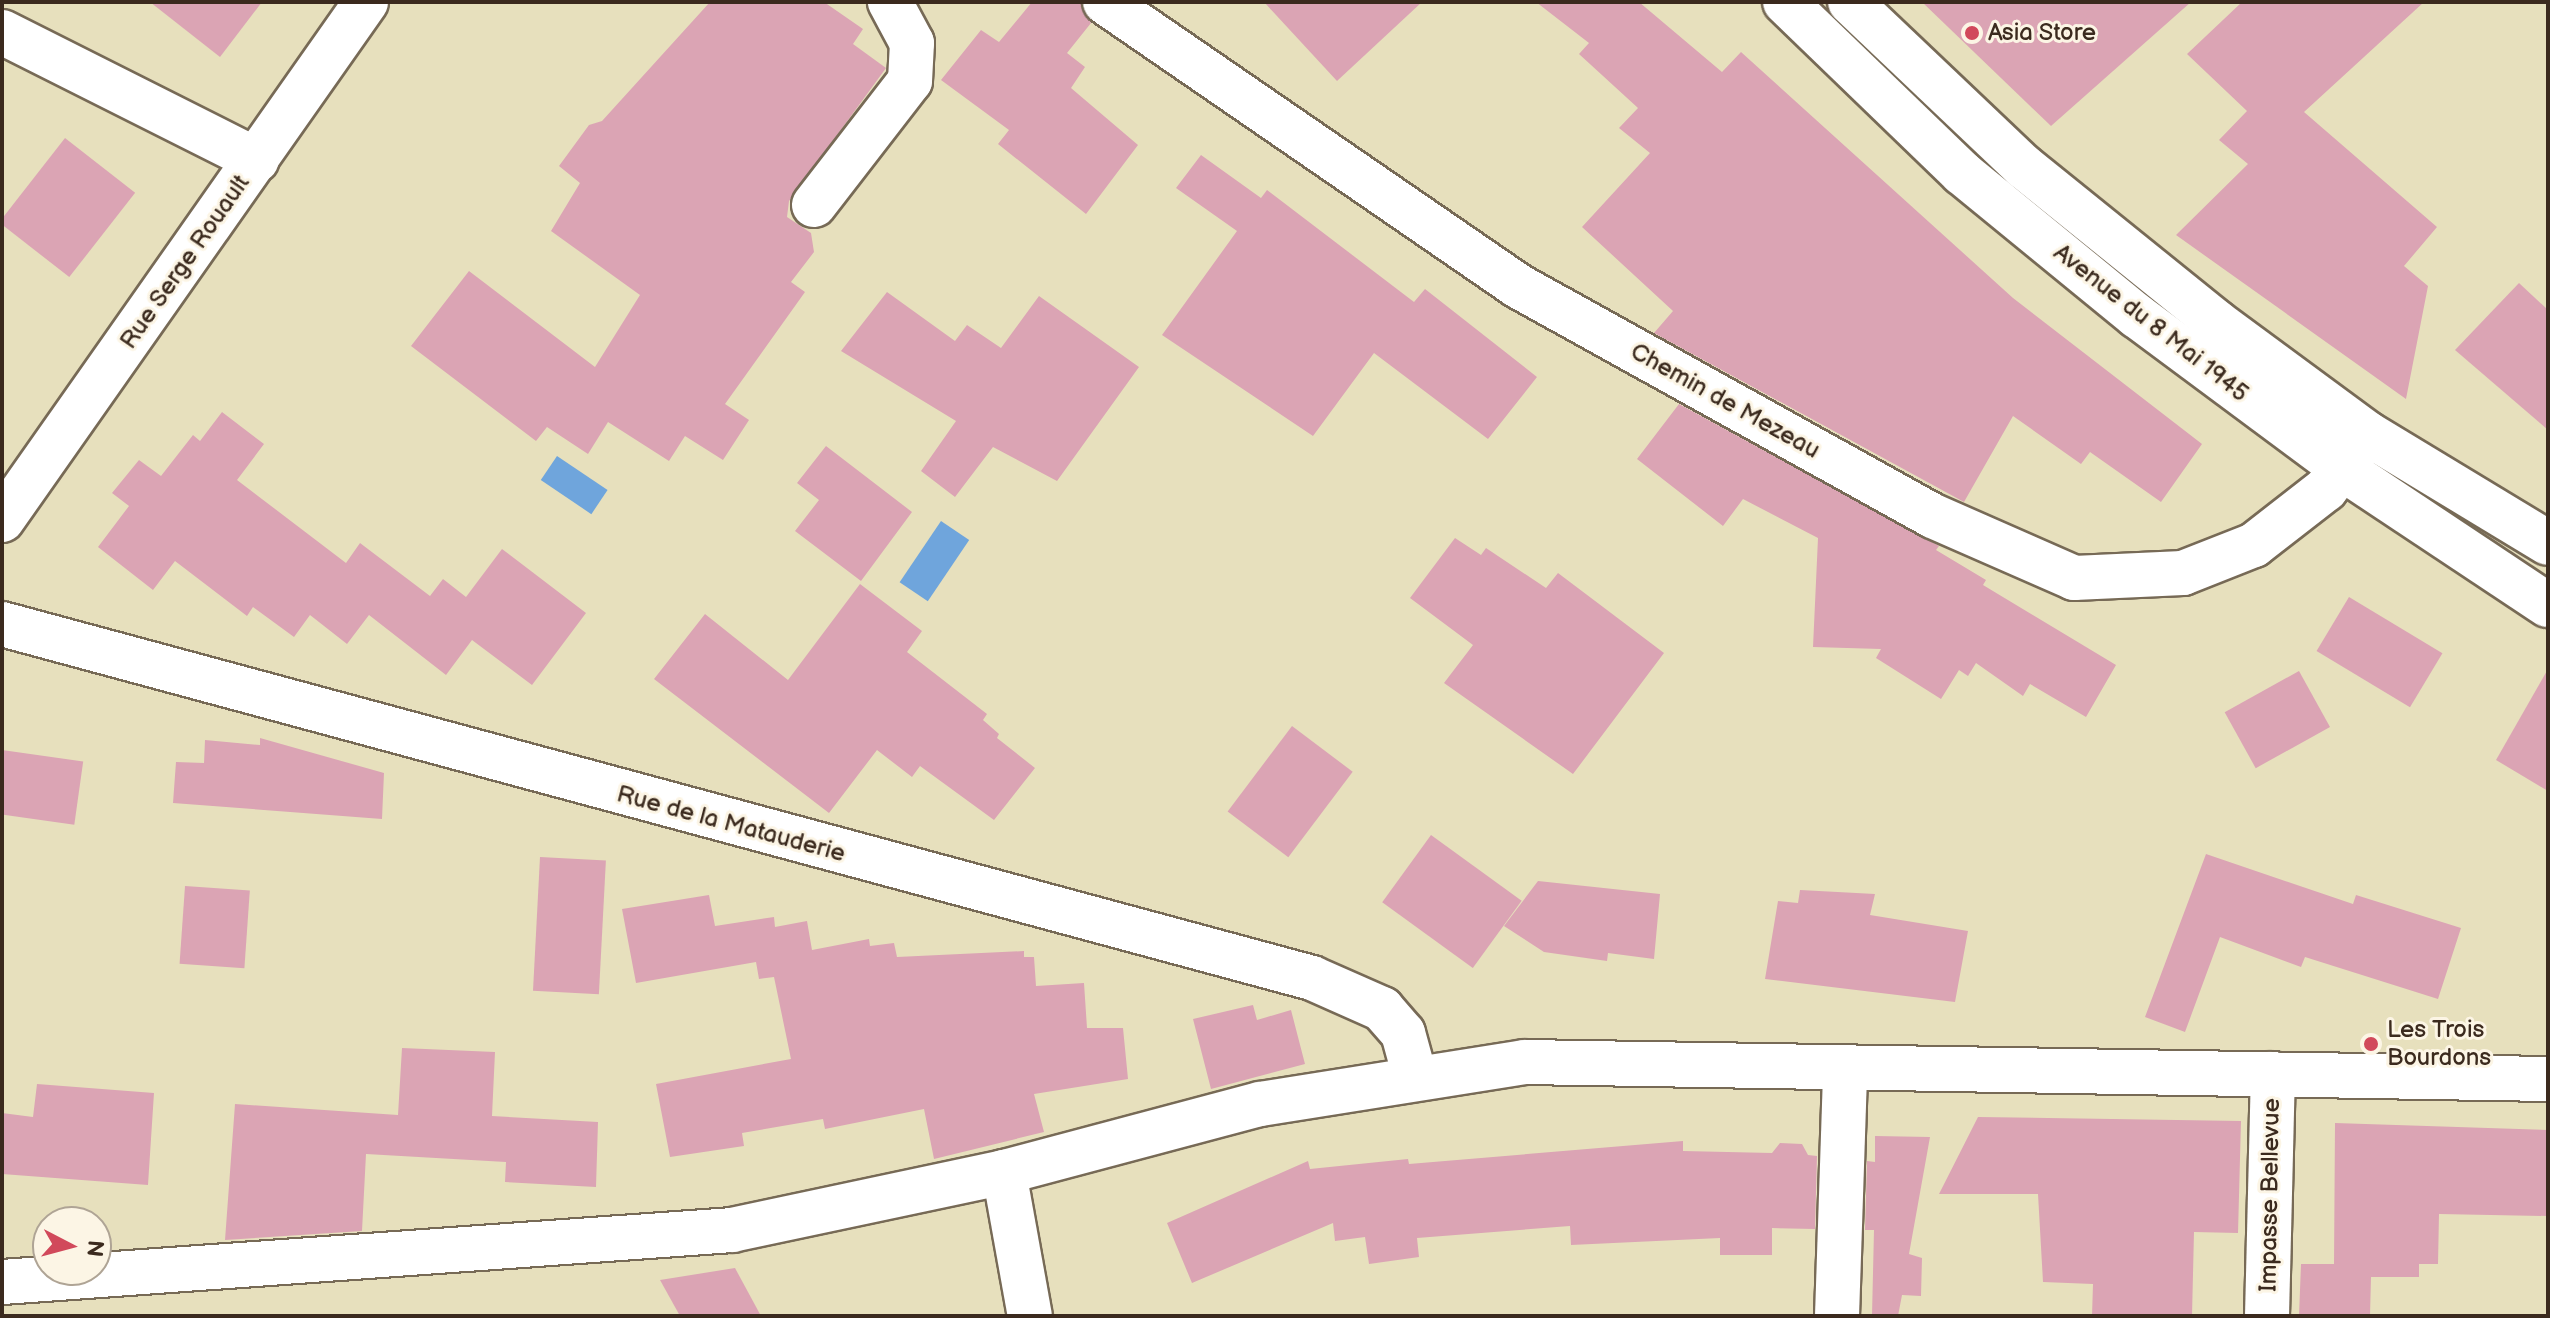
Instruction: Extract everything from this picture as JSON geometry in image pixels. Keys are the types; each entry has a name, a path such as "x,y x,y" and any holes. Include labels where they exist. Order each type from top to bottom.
{"street":[{"name":"Rue Serge Rouault","path":"2,520 366,2"},
{"path":"814,205 910,81 912,43 890,2"},
{"name":"Chemin de Mezeau","path":"1105,2 1518,286 1933,516 2074,578 2183,573 2254,545 2326,489 2368,434"},
{"name":"Avenue du 8 Mai 1945","path":"1785,2 1962,173 2137,316 2343,469 2548,605"},
{"name":"Avenue du 8 Mai 1945","path":"1850,2 2024,167 2216,322 2368,434 2548,543"},
{"path":"2,32 257,160"},
{"name":"Rue de la Matauderie","path":"2,624 1312,978 1382,1009 1403,1033 1415,1077"},
{"path":"2,1282 732,1230 1004,1172 1260,1104 1524,1062 2548,1079"},
{"path":"1837,1316 1845,1069"},
{"name":"Impasse Bellevue","path":"2267,1316 2273,1074"},
{"path":"1004,1172 1030,1316"}],"water":[{"path":"557,456 608,490 591,514 541,480"},
{"path":"941,521 969,540 928,601 900,582"}],"building":[{"path":"150,2 262,2 220,57"},
{"path":"710,2 824,2 863,29 853,44 886,68 789,201 787,217 811,233 814,252 791,282 805,292 725,404 749,420 723,460 685,436 669,461 608,422 588,454 547,427 536,441 411,346 469,271 595,367 640,295 551,231 580,183 559,166 589,125 602,121"},
{"path":"1032,2 1080,2 1091,23 1067,53 1085,67 1071,88 1138,145 1086,214 998,144 1009,130 941,80 981,30 999,42"},
{"path":"1264,2 1422,2 1337,81"},
{"path":"1536,2 1639,2 1722,72 1741,52 2013,298 2202,444 2161,502 2090,452 2081,464 2013,416 1964,502 1654,333 1673,311 1582,227 1650,153 1619,128 1638,108 1579,54 1589,43"},
{"path":"1922,2 2191,2 2051,126"},
{"path":"2242,2 2424,2 2304,112 2437,227 2404,266 2428,286 2406,399 2176,235 2248,164 2219,140 2247,111 2187,54"},
{"path":"65,138 135,193 69,277 2,225 2,219"},
{"path":"1201,155 1261,198 1267,190 1414,302 1425,289 1537,377 1488,439 1374,353 1313,436 1162,335 1237,231 1176,188"},
{"path":"2519,283 2548,310 2548,430 2455,350"},
{"path":"887,292 955,341 967,325 1001,348 1039,296 1139,367 1057,481 993,447 955,497 921,471 956,421 841,351"},
{"path":"1679,404 1939,546 1936,550 1986,580 1983,585 2116,665 2086,717 2030,684 2023,696 1976,663 1968,676 1959,670 1941,699 1876,658 1881,649 1813,647 1818,538 1743,499 1723,526 1637,459"},
{"path":"222,412 264,444 237,480 346,563 360,543 430,596 443,579 466,597 502,549 586,613 532,685 472,640 446,675 369,615 347,644 310,615 294,637 253,607 247,616 175,561 153,590 98,547 129,506 112,493 139,460 161,476 193,435 200,441"},
{"path":"826,446 912,512 861,581 795,531 819,500 797,483"},
{"path":"1455,538 1481,555 1486,548 1546,588 1558,573 1664,653 1573,774 1444,683 1473,645 1410,598"},
{"path":"860,584 922,631 907,652 987,714 983,720 999,734 997,738 1035,768 994,820 920,766 912,777 877,750 829,813 654,679 705,614 788,680"},
{"path":"2349,597 2442,653 2410,707 2317,651"},
{"path":"2548,669 2548,791 2496,760"},
{"path":"2299,671 2330,727 2256,768 2225,712"},
{"path":"1292,726 1353,772 1288,857 1228,811"},
{"path":"260,738 384,773 382,819 173,803 176,762 204,763 205,740 260,745"},
{"path":"2,750 83,761 74,825 2,815"},
{"path":"1431,835 1522,901 1473,968 1382,902"},
{"path":"2206,854 2353,904 2356,895 2461,928 2438,999 2305,957 2301,967 2220,937 2185,1032 2145,1017"},
{"path":"540,857 606,860 599,994 533,991"},
{"path":"1538,881 1660,894 1654,959 1608,953 1607,961 1544,952 1504,926"},
{"path":"185,886 250,891 244,968 180,964"},
{"path":"1800,890 1875,894 1870,915 1968,931 1955,1002 1765,979 1778,901 1798,903"},
{"path":"709,895 715,926 774,917 775,927 807,921 812,950 869,939 870,946 894,943 897,957 1024,951 1024,957 1034,957 1036,986 1084,983 1087,1028 1123,1028 1128,1079 1034,1094 1044,1132 934,1159 924,1109 825,1129 823,1119 742,1133 744,1146 670,1157 656,1084 791,1059 774,977 759,979 756,962 636,983 622,909"},
{"path":"1253,1005 1257,1020 1291,1010 1305,1064 1211,1089 1193,1019"},
{"path":"402,1048 495,1052 492,1116 598,1122 596,1187 505,1182 506,1162 366,1154 362,1231 225,1240 235,1104 398,1115"},
{"path":"37,1084 154,1093 148,1185 2,1174 2,1113 33,1117"},
{"path":"1978,1117 2241,1121 2238,1233 2194,1232 2192,1316 2092,1316 2093,1284 2043,1282 2038,1194 1939,1194"},
{"path":"2335,1123 2548,1130 2548,1216 2439,1214 2438,1264 2419,1264 2419,1277 2371,1277 2370,1316 2299,1316 2301,1264 2334,1264"},
{"path":"1875,1136 1930,1137 1909,1254 1922,1258 1921,1296 1902,1295 1898,1316 1872,1316 1874,1230 1865,1230 1867,1161 1875,1162"},
{"path":"1683,1141 1683,1151 1772,1153 1780,1143 1802,1144 1808,1155 1817,1156 1815,1229 1772,1228 1772,1255 1720,1255 1720,1238 1571,1245 1570,1226 1417,1238 1419,1257 1369,1264 1365,1237 1335,1241 1333,1223 1192,1283 1167,1223 1308,1161 1310,1169 1408,1159 1409,1164"},
{"path":"735,1268 761,1316 680,1316 660,1280"}],"place":[{"name":"Asia Store","path":"1972,33"},
{"name":"Les Trois Bourdons","path":"2371,1044"}]}
